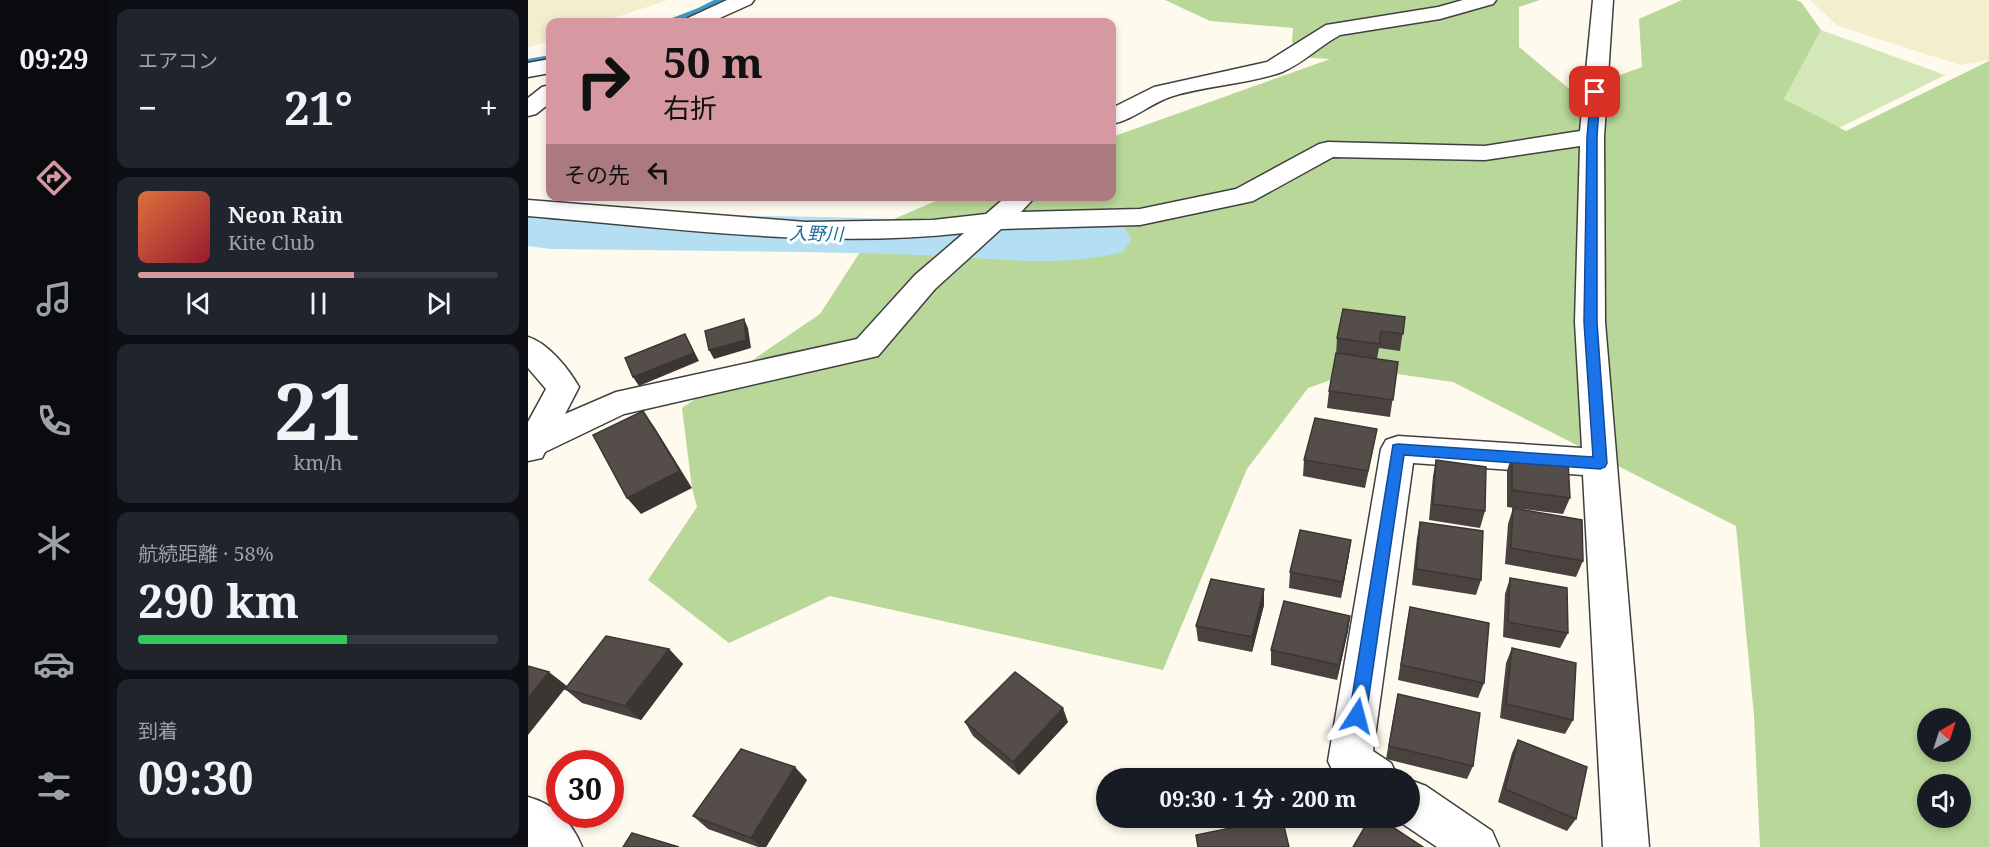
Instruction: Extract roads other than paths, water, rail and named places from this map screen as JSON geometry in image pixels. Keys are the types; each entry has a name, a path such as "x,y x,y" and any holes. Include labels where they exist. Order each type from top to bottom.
{"street":[{"path":"704,18 744,0"},
{"path":"1116,115 1162,92 1274,67 1305,50 1318,38 1334,30 1440,13 1486,0"},
{"path":"1602,0 1592,137 1590,322 1626,847"},
{"path":"528,69 546,67"},
{"path":"528,109 546,95"},
{"path":"528,208 806,230 933,228 998,221 1140,217 1244,195 1328,149 1485,153 1592,137"},
{"path":"530,451 616,404 867,348 924,282 998,221 1018,201"},
{"path":"528,348 563,387 530,451"},
{"path":"1361,768 1350,761 1398,449 1600,463"},
{"path":"1420,809 1476,847"},
{"path":"528,819 536,821 559,847"}],"waterway":[{"path":"678,18 720,0"},
{"path":"528,61 546,58"},
{"name":"入野川","path":"528,228 551,231 921,237 1031,244 1103,239"}]}
